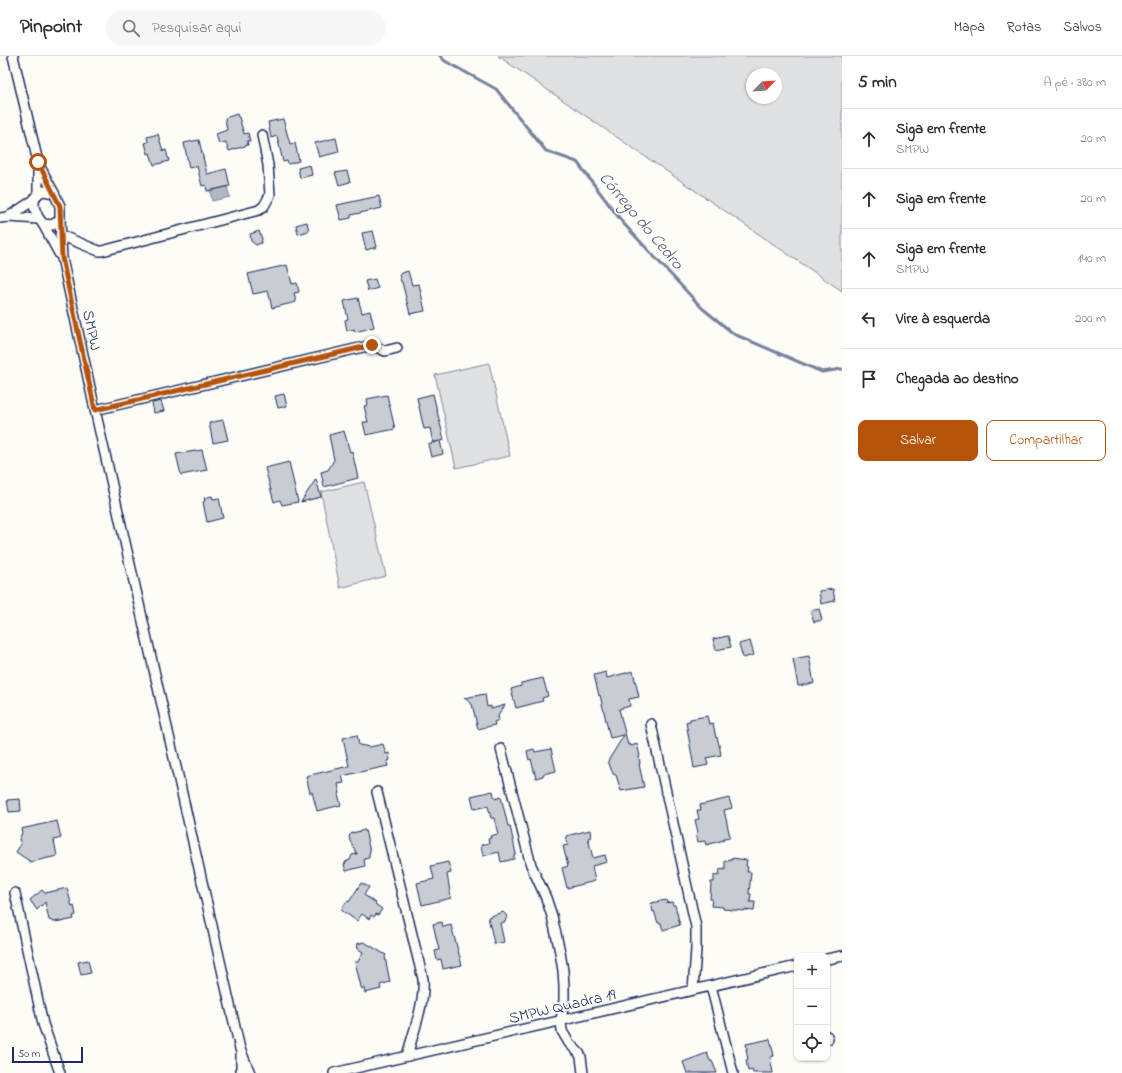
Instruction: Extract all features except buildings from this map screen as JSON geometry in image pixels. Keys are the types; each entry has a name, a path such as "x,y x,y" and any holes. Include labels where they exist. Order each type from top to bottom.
{"street":[{"path":"4,217 41,221 53,225 60,219 60,206 38,162 13,56"},
{"path":"60,235 102,251 259,210 264,206 270,195 268,165 262,135"},
{"path":"38,162 35,209 41,221"},
{"path":"4,217 44,191 54,193"},
{"name":"SMPW","path":"60,219 62,258 240,1049"},
{"name":"SMPW","path":"41,221 62,258"},
{"path":"95,410 372,345 385,351 397,348"},
{"path":"651,724 696,927 693,990"},
{"path":"501,749 531,865 546,898 556,934 563,971 564,986 561,1021 562,1031 581,1058 583,1073"},
{"path":"377,792 423,979 424,989 422,1000 407,1056"},
{"path":"15,893 43,1024 60,1073"},
{"path":"830,958 842,956"},
{"name":"SMPW Quadra 19","path":"334,1073 794,967"},
{"path":"711,986 733,1073"},
{"path":"240,1049 241,1073"},
{"path":"240,1049 250,1073"}],"shaded area":[{"path":"498,56 842,56 842,291"},
{"path":"227,187 230,197 212,201 210,191"},
{"path":"489,363 510,456 456,468 435,375"},
{"path":"364,482 386,576 340,588 321,492"}],"waterway":[{"name":"Córrego do Cedro","path":"440,56 445,61 496,89 546,151 577,162 623,223 702,308 734,334 822,372 842,369"}],"route":[{"path":"38,162 60,206 62,258 95,410 372,345"}]}
